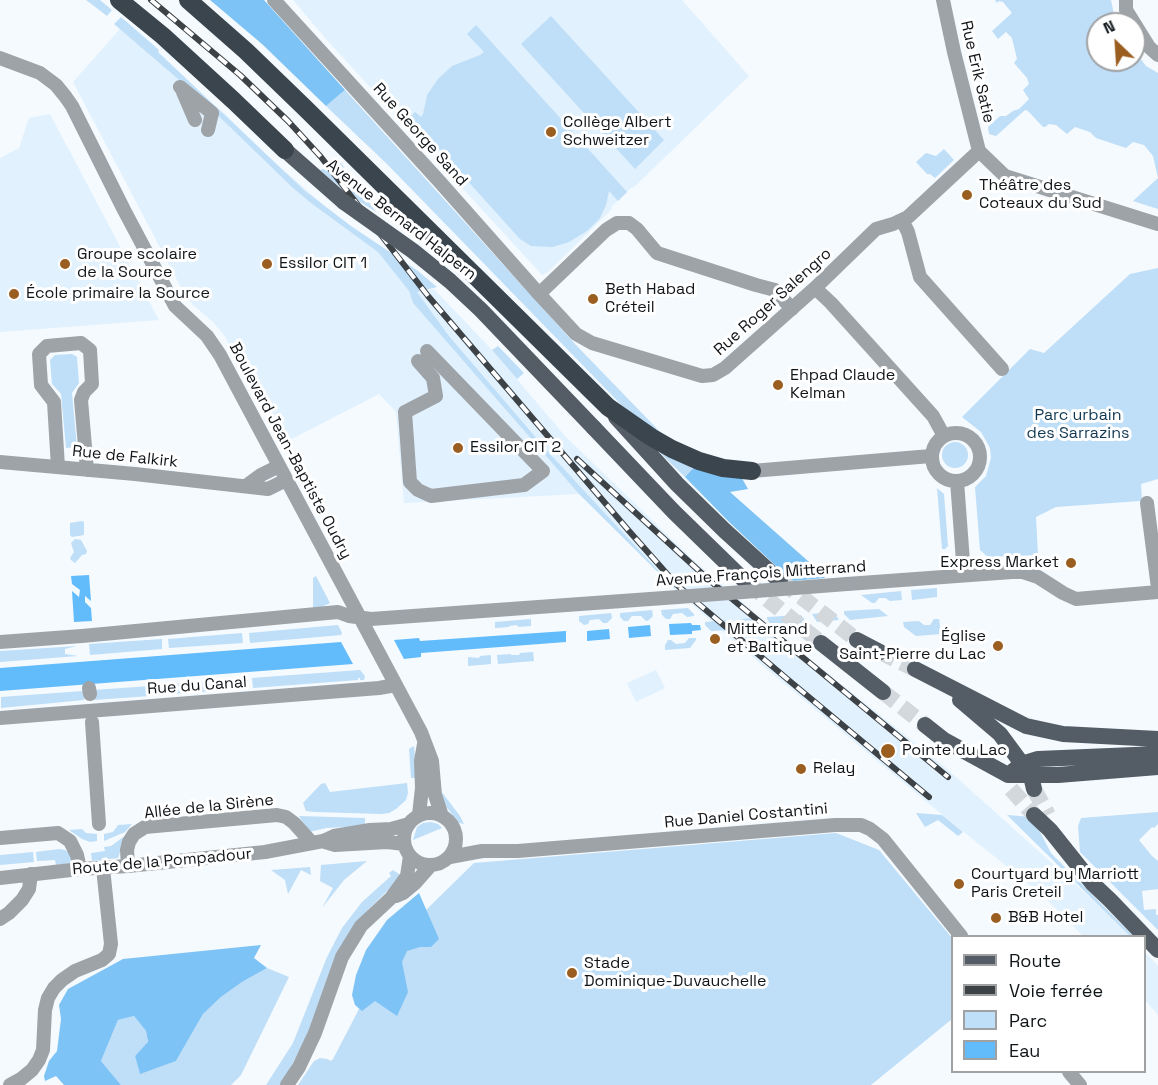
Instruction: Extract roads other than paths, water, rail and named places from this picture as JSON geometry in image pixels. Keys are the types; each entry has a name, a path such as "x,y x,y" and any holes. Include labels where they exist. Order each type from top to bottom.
{"highway":[{"name":"Avenue Bernard Halpern","path":"119,0 163,36 285,150"},
{"name":"Avenue Bernard Halpern","path":"188,0 246,51 306,109 608,407"},
{"path":"608,407 651,437 699,461 723,468 752,471"}],"main road":[{"name":"Avenue Bernard Halpern","path":"285,150 344,202 450,280 674,512 748,584"},
{"name":"Avenue Bernard Halpern","path":"608,407 677,484 780,581"},
{"path":"857,640 880,652"},
{"path":"821,643 883,692"},
{"path":"915,669 1026,726 1063,734 1158,739"},
{"path":"937,680 995,728 1029,776"},
{"path":"925,725 944,740 1010,782 1029,776 1158,767"},
{"path":"1029,776 1038,759 1158,754"},
{"path":"1044,820 1093,884 1144,935"},
{"path":"1146,938 1158,950"}],"street":[{"name":"Rue George Sand","path":"274,0 440,180 538,294"},
{"name":"Rue Erik Satie","path":"943,0 979,151"},
{"path":"1126,0 1126,10 1149,46 1158,55"},
{"name":"Boulevard Jean-Baptiste Oudry","path":"0,58 40,73 56,85 65,96 176,306 215,346 421,732 432,761 435,795 442,816"},
{"path":"195,120 180,87 212,113 208,130"},
{"path":"979,151 1005,176 1158,224"},
{"name":"Rue Roger Salengro","path":"538,294 576,334 592,343 702,376 713,375 725,368 792,309 876,229 902,220 913,213 979,151"},
{"path":"902,220 908,232 920,277 1002,369"},
{"path":"538,294 606,230 617,223 629,223 657,253 775,290 792,309"},
{"path":"815,288 933,416 944,436"},
{"path":"58,467 54,402 41,385 39,354 47,346 81,343 90,350 92,384 84,392 81,400 87,470"},
{"path":"423,356 543,471 524,485 431,496 418,490 410,482 405,412 436,396 433,378 423,356"},
{"path":"960,433 974,440 980,454 980,462 972,476 957,482 942,477 936,471 931,456 933,448 944,436 960,433"},
{"path":"752,471 931,456"},
{"name":"Rue de Falkirk","path":"0,462 268,489 286,480"},
{"path":"246,486 279,466"},
{"path":"957,482 964,575"},
{"path":"1147,503 1158,590"},
{"name":"Avenue François Mitterrand","path":"360,618 401,617 1012,572 1023,572 1038,578 1076,599 1158,590"},
{"path":"0,642 338,612 360,618"},
{"name":"Rue du Canal","path":"0,718 396,685"},
{"path":"92,722 99,824"},
{"name":"Boulevard Jean-Baptiste Oudry","path":"414,819 422,788 421,761 424,742"},
{"path":"286,1085 315,1034 335,975 347,949 361,926 391,898 407,876 407,850 404,835 414,819 427,813 442,816 448,820 453,826 456,841 450,856 443,862 430,866 412,886 391,898"},
{"name":"Allée de la Sirène","path":"128,866 129,842 134,834 145,827 277,815 294,823 317,842"},
{"name":"Route de la Pompadour","path":"0,878 265,852 317,842 334,836 391,829 414,819"},
{"name":"Rue Daniel Costantini","path":"450,856 482,851 518,851 835,825 861,825 883,839 960,935"},
{"path":"0,838 58,833 70,841 77,855 80,869"},
{"name":"Rue Daniel Costantini","path":"456,841 482,851"},
{"name":"Route de la Pompadour","path":"317,842 335,844 387,842 407,850"},
{"path":"407,850 420,863 430,866"},
{"path":"10,1085 27,1074 39,1060 43,1050 45,1010 54,988 75,971 102,960 109,954 111,944 103,868"},
{"path":"0,919 22,900 29,889 31,874"}],"water":[{"path":"89,575 91,601 85,596 85,602 91,608 92,621 74,622 72,591 79,597 80,590 72,584 71,576"},
{"path":"669,624 700,625 701,630 692,631 692,634 670,635"},
{"path":"650,625 651,636 629,638 628,627"},
{"path":"609,629 610,639 587,641 587,631"},
{"path":"566,631 566,642 421,653 421,657 404,659 394,640 419,638 420,641"},
{"path":"341,642 353,664 0,691 0,668"}],"tunnel":[{"path":"782,582 857,640"},
{"path":"749,584 821,643"},
{"path":"880,652 915,669"},
{"path":"883,692 925,725"},
{"path":"1011,789 1034,815"},
{"path":"1034,789 1048,815"}],"railway":[{"path":"151,0 240,75 288,121 321,157 428,296 676,584 929,797"},
{"path":"577,459 709,580 948,777"}],"place":[{"name":"Collège Albert Schweitzer","path":"551,132"},
{"name":"Théâtre des Coteaux du Sud","path":"967,195"},
{"name":"Groupe scolaire de la Source","path":"65,264"},
{"name":"Essilor CIT 1","path":"267,264"},
{"name":"École primaire la Source","path":"14,294"},
{"name":"Beth Habad Créteil","path":"593,299"},
{"name":"Ehpad Claude Kelman","path":"778,385"},
{"name":"Essilor CIT 2","path":"458,448"},
{"name":"Express Market","path":"1071,563"},
{"name":"Mitterrand et Baltique","path":"715,639"},
{"name":"Église Saint-Pierre du Lac","path":"998,646"},
{"name":"Pointe du Lac","path":"888,751"},
{"name":"Relay","path":"801,769"},
{"name":"Courtyard by Marriott Paris Creteil","path":"959,884"},
{"name":"B&B Hotel","path":"996,918"},
{"name":"Stade Dominique-Duvauchelle","path":"572,973"}],"park label":[{"name":"Parc urbain des Sarrazins","path":"1078,425"}]}
